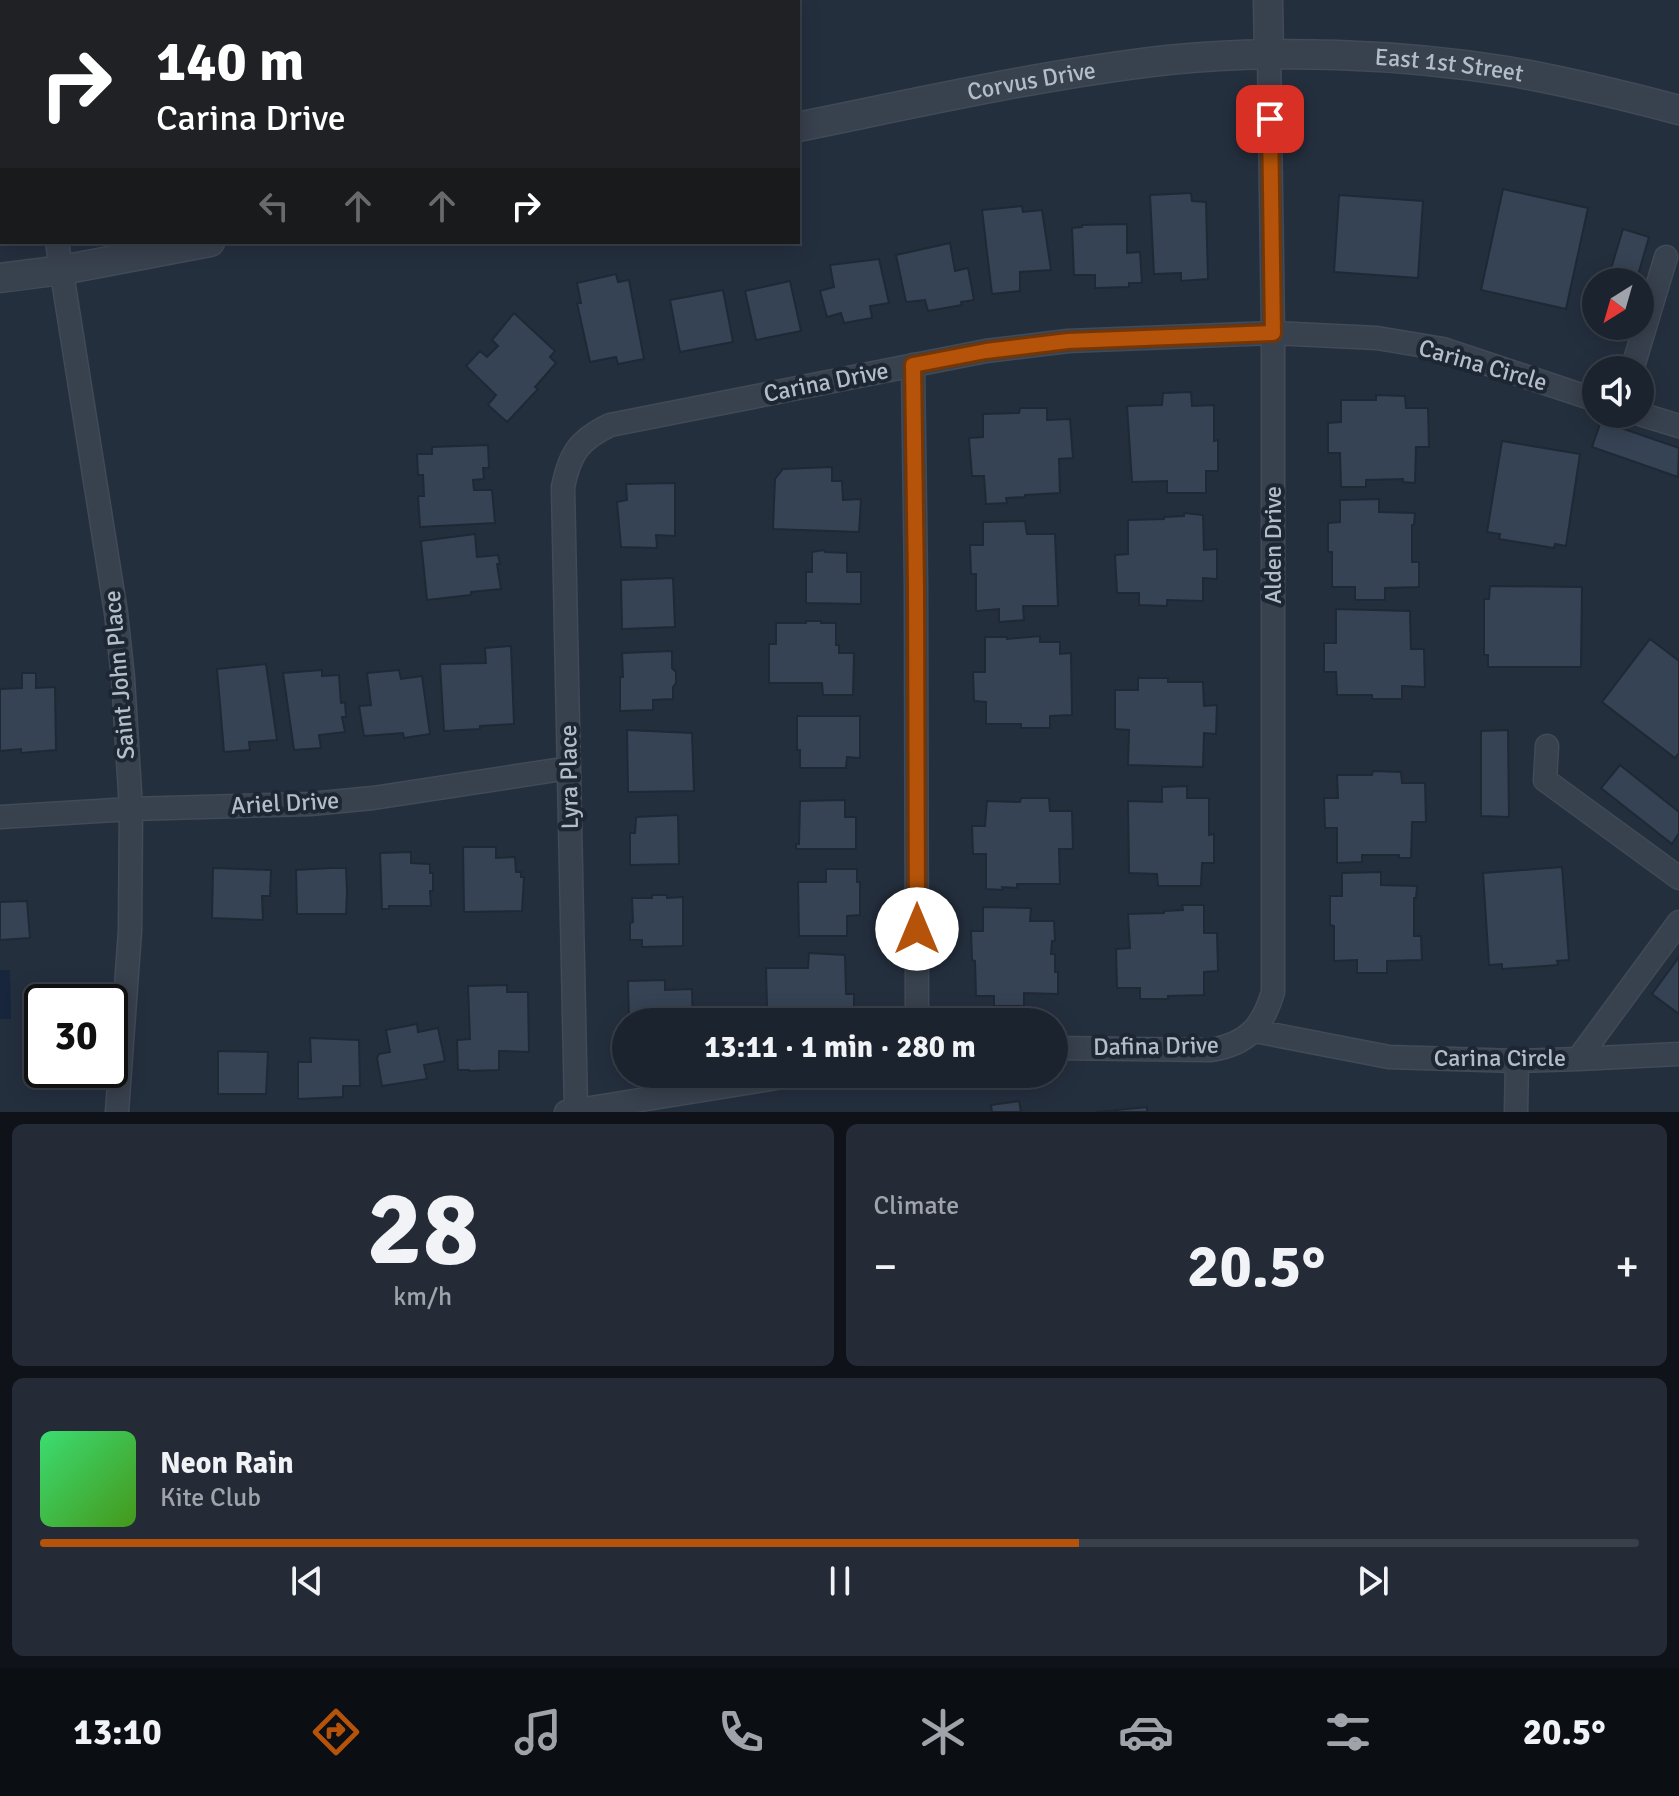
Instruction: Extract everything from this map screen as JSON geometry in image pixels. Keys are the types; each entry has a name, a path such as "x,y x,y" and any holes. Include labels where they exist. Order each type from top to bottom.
{"street":[{"path":"1268,0 1269,55"},
{"name":"East 1st Street","path":"1269,55 1412,60 1507,71 1600,89 1679,110"},
{"name":"Corvus Drive","path":"800,127 1075,72 1172,60 1269,55"},
{"name":"Alden Drive","path":"1255,1031 1267,1014 1273,992 1273,333 1269,55"},
{"name":"Saint John Place","path":"57,244 116,613 123,678 131,809 130,931 117,1112"},
{"path":"0,278 62,270 199,244"},
{"path":"1636,356 1666,257"},
{"name":"Carina Drive","path":"578,447 592,434 610,425 986,351 1068,341 1273,333"},
{"name":"Carina Circle","path":"1273,333 1377,338 1443,349 1582,395"},
{"path":"913,365 917,1008"},
{"path":"1654,418 1679,426"},
{"name":"Lyra Place","path":"571,1111 563,487 567,467 578,447"},
{"path":"1547,746 1545,780 1679,878"},
{"name":"Ariel Drive","path":"0,817 131,809 310,804 373,798 569,768"},
{"name":"Carina Circle","path":"1255,1031 1389,1057 1517,1061 1578,1059 1679,922"},
{"name":"Dafina Drive","path":"1068,1048 1211,1050 1244,1039 1255,1031"},
{"path":"1578,1059 1679,1054"},
{"path":"1516,1112 1517,1061"},
{"path":"571,1111 714,1088"}],"water":[{"path":"0,970 10,970 11,1019 0,1019"}],"building":[{"path":"1503,189 1588,208 1566,309 1481,290"},
{"path":"1191,193 1192,201 1206,202 1208,279 1181,281 1181,273 1154,274 1150,195"},
{"path":"1339,195 1423,201 1418,278 1334,272"},
{"path":"1022,206 1023,212 1042,210 1051,270 1020,272 1020,291 992,294 982,210"},
{"path":"1127,224 1127,253 1140,252 1142,283 1129,283 1129,287 1095,288 1095,275 1074,275 1072,228"},
{"path":"1623,229 1649,237 1640,268 1611,268"},
{"path":"950,243 955,271 968,268 974,300 928,311 925,300 906,302 896,255"},
{"path":"879,259 889,303 870,306 872,318 844,323 841,313 827,317 820,291 834,287 830,265"},
{"path":"616,274 618,282 629,280 644,359 618,364 616,357 590,362 577,303 581,303 577,283"},
{"path":"790,281 801,331 756,340 745,291"},
{"path":"723,290 733,342 680,352 670,300"},
{"path":"514,313 555,351 550,357 556,363 535,387 538,389 507,422 488,405 496,395 466,366 480,351 487,357 498,346 492,340"},
{"path":"1191,392 1192,406 1214,405 1218,471 1206,471 1206,493 1167,493 1167,481 1132,482 1127,406 1162,405 1163,393"},
{"path":"1376,395 1405,396 1406,408 1428,408 1429,447 1416,447 1415,483 1403,482 1403,479 1366,480 1366,487 1341,487 1340,453 1328,453 1328,423 1341,422 1341,400 1376,400"},
{"path":"1020,408 1047,408 1047,420 1070,419 1073,458 1059,459 1060,493 1025,495 1006,498 1007,503 986,504 984,476 972,476 969,438 983,437 983,414 1019,413"},
{"path":"1599,428 1621,428 1679,448 1678,477 1592,447"},
{"path":"1502,441 1580,454 1566,546 1555,544 1554,548 1499,539 1500,534 1487,532"},
{"path":"488,445 489,468 483,468 484,479 473,480 474,490 492,490 495,523 420,527 418,496 424,496 423,475 418,475 417,454 432,454 432,447"},
{"path":"832,467 832,481 842,481 843,500 861,499 859,532 773,529 775,479 783,469"},
{"path":"675,483 675,536 656,535 657,548 621,547 617,502 627,500 626,484"},
{"path":"1379,499 1379,512 1415,513 1412,562 1419,562 1419,587 1385,588 1385,600 1355,600 1355,587 1332,587 1328,523 1340,522 1340,500"},
{"path":"1184,513 1203,515 1204,550 1217,549 1217,579 1203,578 1203,601 1167,600 1167,606 1139,605 1139,593 1117,593 1115,555 1128,554 1128,520 1164,519 1184,516"},
{"path":"1025,521 1027,534 1055,534 1058,606 1023,606 1024,620 999,622 999,609 976,611 976,574 971,574 970,545 983,545 983,522"},
{"path":"475,534 477,557 498,555 501,589 427,600 421,541"},
{"path":"812,552 847,553 847,572 861,572 861,604 806,603 806,572 812,572"},
{"path":"673,578 675,627 622,629 621,580"},
{"path":"1490,586 1582,587 1581,667 1488,667 1488,655 1484,655 1484,599 1489,599"},
{"path":"1336,609 1410,611 1411,649 1424,649 1425,687 1402,686 1402,699 1337,695 1336,672 1324,672 1324,643 1336,643"},
{"path":"776,623 836,623 839,653 854,653 853,695 823,695 822,683 769,683 769,644 776,644"},
{"path":"1040,636 1040,642 1060,642 1060,654 1071,653 1072,715 1050,716 1050,728 986,724 986,702 974,701 973,672 985,672 985,637"},
{"path":"1650,639 1679,661 1679,753 1675,758 1602,702"},
{"path":"511,646 514,724 444,731 440,664 486,663 485,648"},
{"path":"672,651 672,668 676,672 673,699 653,700 653,710 620,711 622,653"},
{"path":"266,664 277,740 249,742 250,750 224,752 217,669"},
{"path":"322,670 322,676 339,675 341,703 345,702 346,717 342,717 345,732 319,735 321,748 294,750 283,673"},
{"path":"399,670 401,679 422,676 430,734 404,738 403,733 364,736 359,706 371,705 367,673"},
{"path":"22,673 36,673 36,688 55,687 56,750 0,751 0,689 22,688"},
{"path":"1138,678 1203,682 1204,706 1217,705 1216,734 1204,733 1203,767 1128,765 1129,730 1115,729 1115,690 1138,690"},
{"path":"797,716 860,716 860,758 847,757 846,768 800,768"},
{"path":"627,730 692,733 694,791 628,792"},
{"path":"1508,730 1509,817 1481,816 1481,731"},
{"path":"1620,765 1679,812 1679,833 1672,844 1601,788"},
{"path":"1373,771 1401,772 1402,783 1425,783 1426,822 1412,822 1411,858 1362,855 1362,862 1337,863 1337,828 1325,828 1324,798 1338,798 1337,775 1372,775"},
{"path":"1187,786 1187,798 1209,798 1209,835 1214,834 1214,863 1202,863 1201,886 1158,886 1157,874 1129,873 1128,801 1162,802 1162,787"},
{"path":"1021,798 1049,798 1050,811 1072,811 1073,849 1059,849 1060,884 1017,884 1017,888 986,889 986,854 973,854 972,826 985,826 987,801 1020,802"},
{"path":"845,800 845,817 856,817 856,849 796,849 796,844 799,844 800,801"},
{"path":"678,815 679,864 630,865 630,833 635,833 636,817"},
{"path":"463,847 496,847 496,858 515,857 516,872 521,872 521,877 524,877 522,911 464,912"},
{"path":"411,852 411,863 430,864 430,873 433,873 431,906 389,906 389,909 382,909 380,853"},
{"path":"1562,867 1569,960 1557,961 1558,965 1502,969 1502,964 1489,965 1483,873"},
{"path":"213,868 271,870 270,896 262,896 263,920 212,918"},
{"path":"346,868 346,914 297,914 296,870"},
{"path":"826,869 857,869 860,915 847,916 847,936 799,936 798,882 826,882"},
{"path":"1381,872 1381,885 1417,886 1414,936 1421,936 1422,960 1387,961 1387,973 1357,973 1357,960 1334,961 1330,896 1342,896 1342,873"},
{"path":"652,895 683,897 683,946 642,947 642,940 630,940 632,898 652,898"},
{"path":"27,901 30,938 0,940 0,902"},
{"path":"1182,905 1204,905 1204,933 1217,933 1218,971 1204,972 1204,995 1140,999 1140,988 1117,988 1116,949 1130,948 1128,914 1183,910"},
{"path":"983,907 1031,908 1030,921 1054,921 1055,941 1052,941 1051,954 1055,954 1058,994 1024,993 1024,1006 994,1006 994,996 976,996 971,931 983,931"},
{"path":"809,953 845,955 846,994 854,994 854,1008 767,1008 766,968 808,968"},
{"path":"1679,957 1679,1014 1652,994"},
{"path":"665,980 665,990 692,989 693,1008 629,1008 628,981"},
{"path":"507,985 507,992 528,992 529,1052 499,1051 499,1070 458,1070 457,1040 470,1039 468,986"},
{"path":"417,1024 418,1032 438,1028 445,1061 424,1065 427,1079 382,1086 377,1058 379,1054 390,1052 386,1030"},
{"path":"310,1038 359,1040 360,1086 343,1086 343,1097 298,1099 298,1062 311,1062"},
{"path":"218,1051 268,1052 266,1094 218,1094"},
{"path":"1019,1101 1021,1112 992,1112 991,1105"},
{"path":"1147,1107 1147,1112 1096,1112"}],"route":[{"path":"917,929 913,365 986,351 1068,341 1273,333 1270,119"}]}
